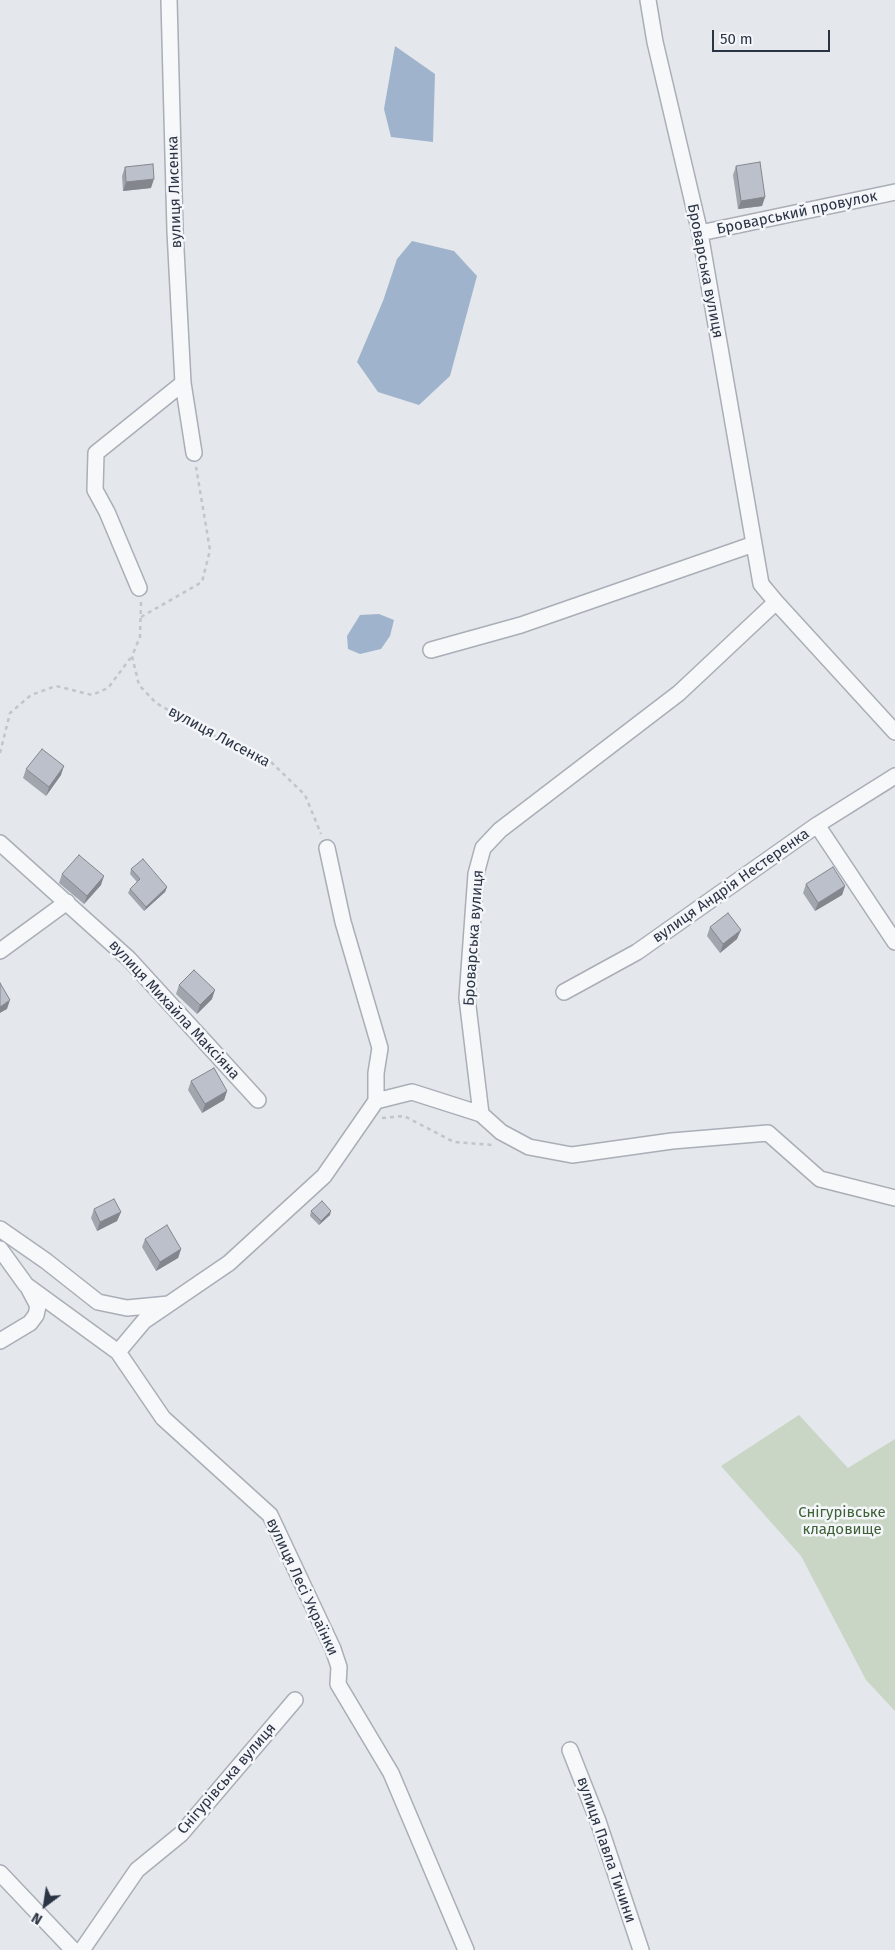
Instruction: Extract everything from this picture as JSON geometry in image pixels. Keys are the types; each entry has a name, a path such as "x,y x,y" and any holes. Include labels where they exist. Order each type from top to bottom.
{"street":[{"name":"вулиця Лисенка","path":"170,0 175,231 183,383 194,453"},
{"name":"Броварська вулиця","path":"648,0 655,42 700,233 761,584 895,732"},
{"name":"Броварський провулок","path":"700,233 895,192"},
{"path":"139,588 107,512 95,490 96,453 183,383"},
{"path":"431,650 521,625 754,544"},
{"name":"Броварська вулиця","path":"481,1114 467,998 476,874 483,848 500,830 679,693 776,602"},
{"name":"вулиця Андрія Нестеренка","path":"564,992 638,952 817,825 895,776"},
{"path":"817,825 895,942"},
{"name":"вулиця Михайла Максіяна","path":"0,843 129,958 258,1100"},
{"path":"118,1352 144,1322 229,1263 324,1176 365,1120 376,1101 376,1072 380,1048 344,922 327,848"},
{"path":"0,951 66,902"},
{"path":"376,1101 412,1092 481,1114 501,1132 529,1147 572,1154 672,1140 768,1133 820,1179 895,1198"},
{"path":"0,1229 46,1261 98,1302 128,1308 170,1304"},
{"name":"вулиця Лесі Українки","path":"0,1249 26,1285 118,1352 163,1418 270,1515 333,1650 339,1667 338,1684 391,1773 466,1950"},
{"path":"0,1341 30,1323 36,1315 38,1306 26,1285"},
{"name":"Снігурівська вулиця","path":"82,1950 137,1870 181,1834 295,1700"},
{"name":"вулиця Павла Тичини","path":"570,1750 598,1821 641,1950"},
{"path":"0,1873 73,1950"}],"path":[{"path":"141,617 202,582 210,550 194,453"},
{"path":"0,753 10,713 31,694 56,686 92,695 108,688 132,656 140,637 139,588"},
{"name":"вулиця Лисенка","path":"132,656 139,686 156,704 232,746 269,760 305,795 327,848"},
{"path":"365,1120 404,1116 454,1142 501,1145"}],"green space":[{"name":"Снігурівське кладовище","path":"799,1415 848,1468 895,1439 895,1711 866,1680 801,1556 721,1466"}],"water":[{"path":"395,46 435,74 433,142 391,137 384,109"},
{"path":"412,241 454,251 477,276 450,376 419,405 378,392 357,362 383,301 397,259"},
{"path":"379,614 394,620 390,636 381,649 360,654 348,649 347,636 360,615"}],"building":[{"path":"760,162 765,197 741,201 736,166"},
{"path":"153,164 154,179 126,182 125,167"},
{"path":"42,749 64,766 49,787 26,769"},
{"path":"79,855 104,876 87,896 62,874"},
{"path":"143,859 167,887 146,907 130,889 140,879 131,869"},
{"path":"833,867 845,886 818,903 806,884"},
{"path":"728,913 741,930 723,944 710,927"},
{"path":"194,970 215,990 200,1005 179,985"},
{"path":"0,983 10,1000 0,1007"},
{"path":"214,1068 227,1091 205,1104 191,1081"},
{"path":"114,1199 121,1212 100,1222 94,1209"},
{"path":"322,1201 331,1211 321,1221 311,1211"},
{"path":"167,1225 181,1249 160,1262 145,1239"}]}
